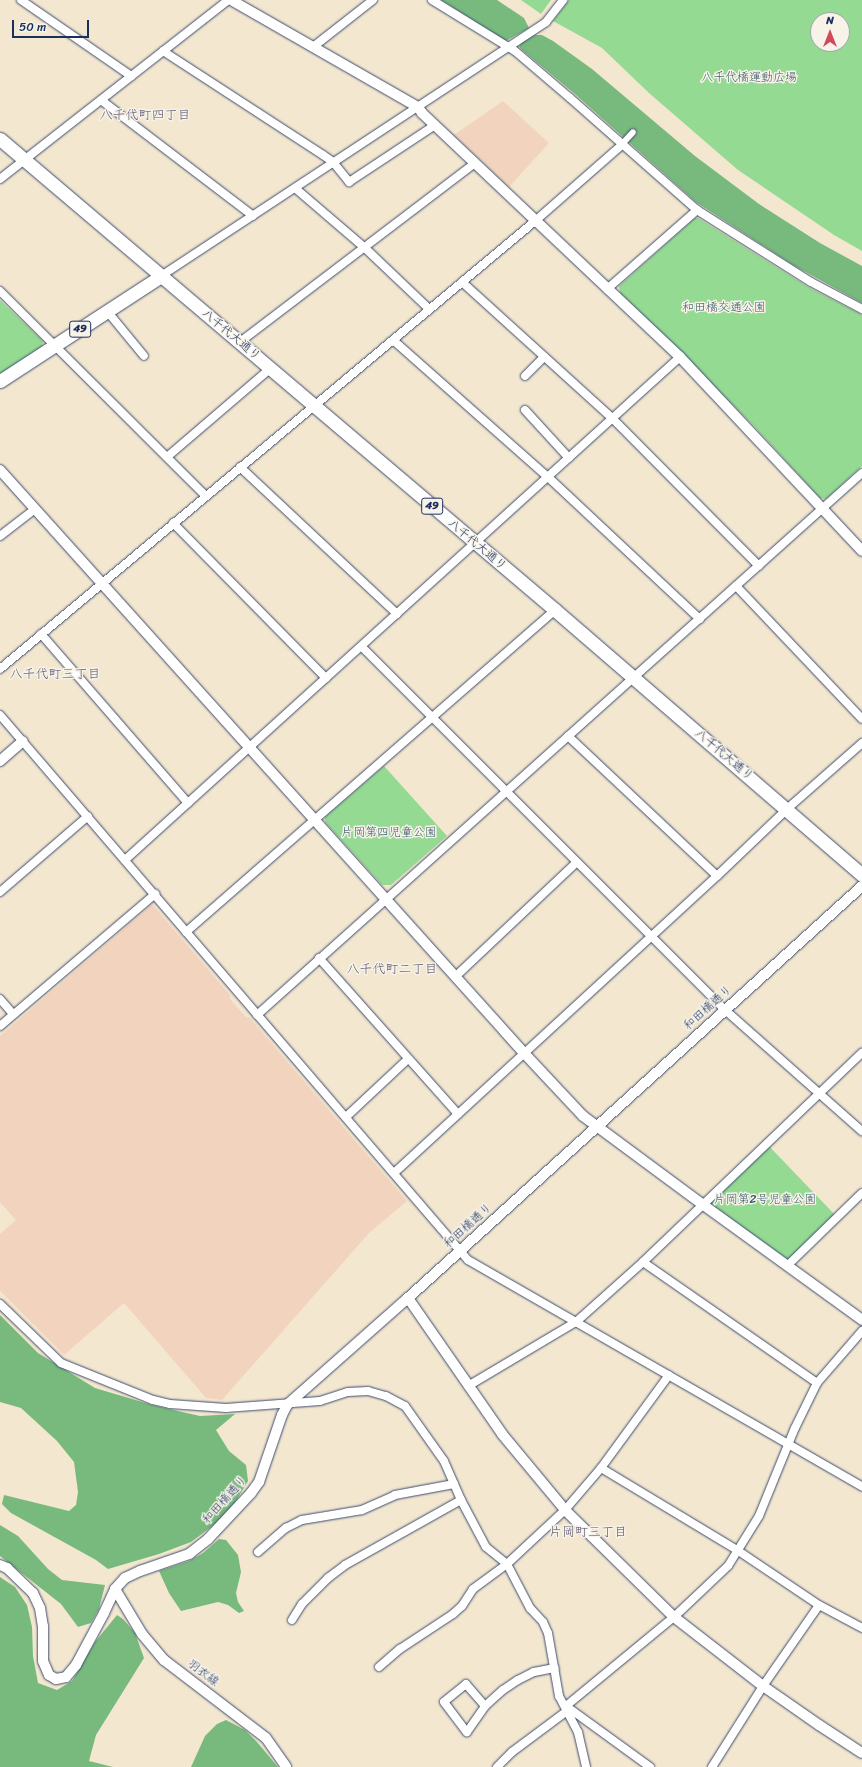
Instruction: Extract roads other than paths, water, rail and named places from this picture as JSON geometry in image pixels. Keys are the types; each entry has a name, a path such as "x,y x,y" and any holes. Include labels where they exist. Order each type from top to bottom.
{"main road":[{"name":"八千代大通り","path":"0,139 315,405 862,875"},
{"name":"49","path":"0,381 161,276"}],"street":[{"path":"21,0 131,76"},
{"path":"0,179 228,0"},
{"path":"231,0 418,107 422,113 680,358 862,551"},
{"path":"313,47 373,0"},
{"path":"432,0 520,56 623,144 697,210 811,282 862,309"},
{"path":"161,276 546,22 563,0"},
{"path":"163,51 333,162 349,182 435,125"},
{"path":"101,100 253,216"},
{"path":"0,669 535,221 623,144 633,132"},
{"path":"240,342 475,163"},
{"path":"295,188 364,248 429,309"},
{"path":"607,289 697,210"},
{"path":"462,282 613,419 759,566"},
{"path":"0,291 206,496"},
{"path":"107,311 144,356"},
{"path":"393,340 548,477 700,619"},
{"path":"525,376 544,357"},
{"path":"125,860 680,358"},
{"path":"166,457 271,368"},
{"path":"525,410 569,458"},
{"path":"240,467 397,614"},
{"path":"0,470 524,1053 583,1116 862,1320"},
{"path":"257,1015 862,473"},
{"path":"0,536 35,509"},
{"path":"173,523 326,678"},
{"path":"736,586 862,719"},
{"path":"186,932 555,610"},
{"path":"41,634 188,803"},
{"path":"362,647 725,1010 862,1132"},
{"path":"0,715 468,1260 862,1487"},
{"path":"568,736 717,876"},
{"path":"0,761 23,741"},
{"path":"394,1172 717,876 787,809 862,743"},
{"path":"0,892 88,816"},
{"path":"456,976 577,862"},
{"name":"和田橋通り","path":"115,1589 125,1578 140,1571 190,1554 208,1539 251,1493 259,1482 282,1415 287,1405 408,1298 862,886"},
{"path":"0,1026 155,894"},
{"path":"319,958 458,1114"},
{"path":"0,999 13,1014"},
{"path":"468,1386 576,1322 643,1262 702,1204 862,1053"},
{"path":"346,1117 408,1059"},
{"path":"788,1265 862,1193"},
{"path":"643,1262 817,1383"},
{"path":"408,1298 502,1434 565,1510 674,1617 763,1686 819,1726 862,1753"},
{"path":"0,1304 61,1363 141,1396 170,1404 226,1408 287,1405 320,1401 348,1392 368,1391 386,1396 405,1406 444,1461 461,1500 486,1547 507,1564 530,1608 544,1622 548,1632 559,1696 578,1732 586,1767"},
{"path":"497,1767 512,1752 674,1617 728,1566 759,1516 788,1444 817,1383 862,1331"},
{"path":"379,1667 400,1649 453,1614 462,1606 473,1589 507,1564 565,1510 601,1468 669,1375"},
{"path":"601,1468 737,1550 819,1605 862,1628"},
{"path":"258,1552 286,1528 302,1520 362,1510 395,1495 454,1484"},
{"path":"292,1620 302,1604 328,1578 345,1565 461,1500"},
{"path":"0,1566 7,1568 33,1592 40,1608 43,1626 43,1661 49,1675 56,1679 66,1677 76,1665 115,1589"},
{"name":"羽衣線","path":"115,1589 142,1634 164,1660 266,1738 286,1767"},
{"path":"712,1767 763,1686 819,1605"},
{"path":"484,1706 466,1684 444,1702 467,1732 484,1706 518,1680 534,1672 555,1668"},
{"path":"566,1708 650,1767"}],"district":[{"name":"八千代町四丁目","path":"145,115"},
{"name":"八千代町三丁目","path":"55,674"},
{"name":"八千代町二丁目","path":"392,969"},
{"name":"片岡町三丁目","path":"588,1532"}],"park label":[{"name":"八千代橋運動広場","path":"749,78"},
{"name":"和田橋交通公園","path":"724,308"},
{"name":"片岡第四児童公園","path":"389,833"},
{"name":"片岡第2号児童公園","path":"765,1200"}]}
